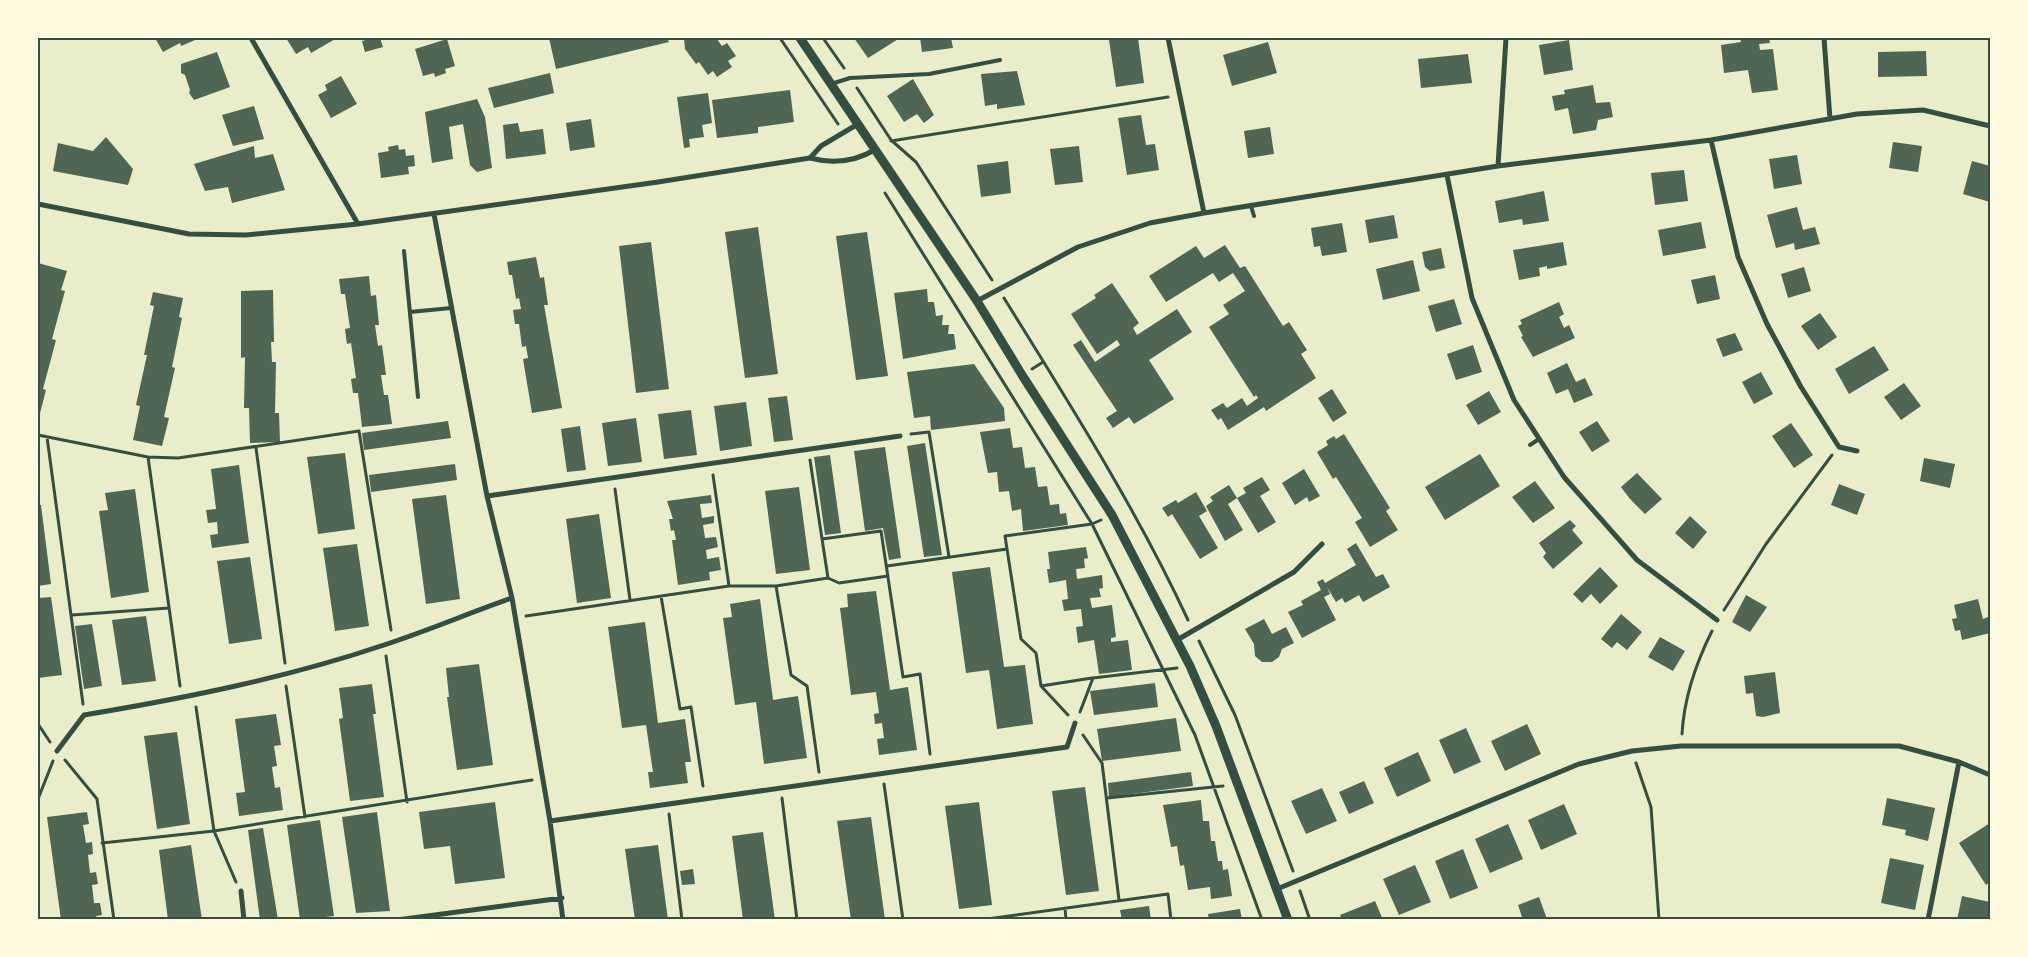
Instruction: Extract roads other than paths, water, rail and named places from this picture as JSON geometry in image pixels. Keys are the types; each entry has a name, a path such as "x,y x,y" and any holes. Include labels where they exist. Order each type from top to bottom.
{"street":[{"path":"251,38 358,224"},
{"path":"800,38 876,148 978,302 1022,375 1112,514 1190,666 1239,784 1288,920"},
{"path":"1168,38 1204,213"},
{"path":"1498,166 1506,38"},
{"path":"1824,38 1830,119"},
{"path":"978,302 1078,247 1150,223 1204,213 1498,166 1711,140 1857,114 1924,110 1990,126"},
{"path":"810,158 821,146 859,124"},
{"path":"1711,140 1738,256 1767,324 1805,395 1839,447 1857,451"},
{"path":"38,204 190,234 246,235 358,224 434,214 810,158 826,162 862,158 876,148"},
{"path":"1447,175 1472,298 1514,400 1564,477 1637,560 1717,620"},
{"path":"434,214 487,496 512,598 550,821 562,898 563,920"},
{"path":"487,496 900,436"},
{"path":"1177,640 1294,572 1322,544"},
{"path":"57,751 84,715 194,696 286,674 385,645 512,598"},
{"path":"550,821 1067,747 1075,723"},
{"path":"1277,889 1579,764 1632,751 1682,746 1900,746 1959,762 1990,775"},
{"path":"1928,920 1959,762"},
{"path":"241,891 244,920"},
{"path":"397,920 562,898"}],"lane":[{"path":"831,84 850,78 929,74 1000,60"},
{"path":"1251,206 1254,216"},
{"path":"404,251 418,398"},
{"path":"410,312 451,308"},
{"path":"1530,445 1539,439"}]}
